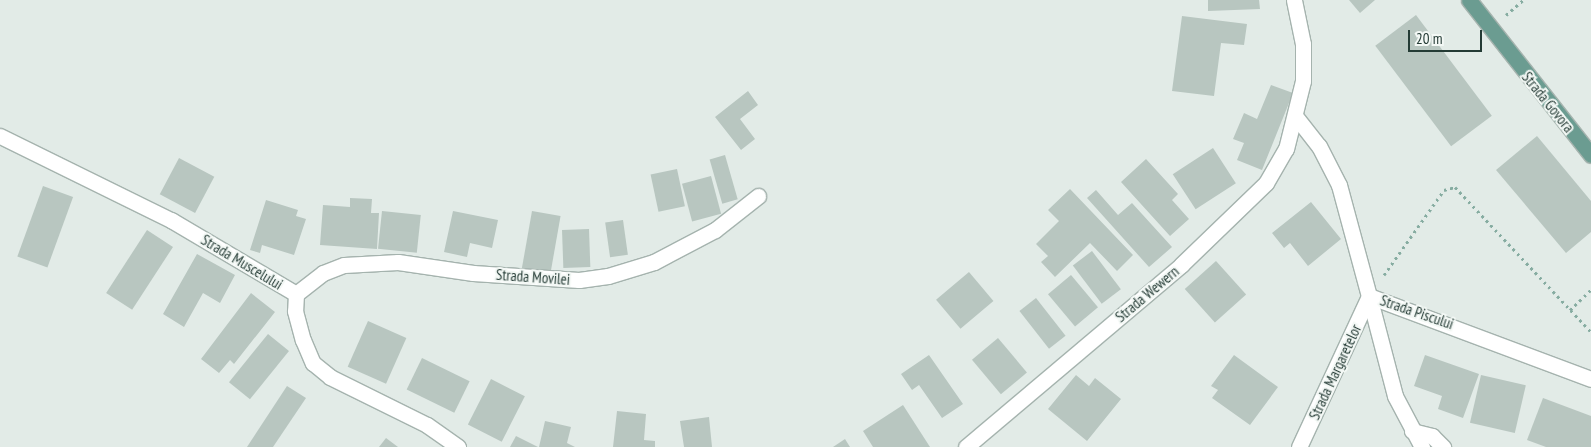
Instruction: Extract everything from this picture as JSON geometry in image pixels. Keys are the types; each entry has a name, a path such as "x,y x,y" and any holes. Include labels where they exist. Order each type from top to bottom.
{"main road":[{"name":"Strada Govora","path":"1469,0 1591,155"}],"street":[{"name":"Strada Wewern","path":"966,447 1181,265 1239,212 1266,183 1286,149 1296,117 1303,82 1303,63 1294,0"},
{"name":"Strada Piscului","path":"1296,117 1319,146 1339,185 1369,296 1591,379"},
{"name":"Strada Muscelului","path":"0,136 171,220 296,294 295,311 303,340 313,362 330,377 427,425 458,447"},
{"name":"Strada Movilei","path":"296,294 323,273 344,266 389,263 473,274 560,279 608,276 654,262 715,230 758,196"},
{"path":"1369,296 1395,396 1422,447"},
{"name":"Strada Margaretelor","path":"1299,447 1369,296"},
{"path":"1412,431 1432,436 1443,447"}],"path":[{"path":"1369,296 1444,190 1455,187 1591,332"},
{"path":"1570,310 1591,290"}],"building":[{"path":"1208,0 1259,0 1260,9 1208,11"},
{"path":"1349,0 1375,0 1360,13"},
{"path":"1416,15 1492,116 1451,146 1375,46"},
{"path":"1182,16 1247,24 1244,45 1221,43 1214,96 1172,91"},
{"path":"1271,85 1293,93 1262,170 1237,160 1244,143 1233,139 1244,113 1257,119"},
{"path":"748,91 758,105 740,119 755,139 741,150 715,117"},
{"path":"1537,136 1591,201 1591,232 1566,253 1496,170"},
{"path":"1213,148 1236,183 1196,209 1173,174"},
{"path":"725,155 738,199 722,204 710,159"},
{"path":"179,158 214,177 195,213 160,194"},
{"path":"1146,159 1178,194 1172,200 1189,219 1170,236 1121,182"},
{"path":"677,169 685,206 658,212 651,175"},
{"path":"711,176 721,214 692,221 682,184"},
{"path":"43,186 73,197 47,267 17,256"},
{"path":"1070,189 1133,255 1117,271 1090,243 1055,277 1041,262 1048,256 1036,244 1059,221 1048,210"},
{"path":"1096,190 1118,215 1132,203 1172,247 1149,267 1087,198"},
{"path":"350,198 372,199 371,213 379,213 377,249 320,245 323,205 350,207"},
{"path":"266,200 298,210 296,216 306,219 294,255 262,245 260,253 250,250"},
{"path":"1311,202 1341,239 1308,266 1290,243 1284,248 1272,233"},
{"path":"382,211 421,215 417,253 378,249"},
{"path":"453,211 498,220 492,248 470,243 467,257 444,252"},
{"path":"532,211 561,216 550,273 522,268"},
{"path":"623,220 628,255 610,257 605,223"},
{"path":"589,229 590,267 563,268 562,230"},
{"path":"147,230 173,247 132,310 106,293"},
{"path":"1092,251 1121,289 1102,304 1073,265"},
{"path":"197,254 235,275 220,303 203,293 184,327 163,314"},
{"path":"1216,261 1246,294 1215,323 1185,289"},
{"path":"969,272 993,301 960,329 936,300"},
{"path":"1071,275 1098,307 1075,326 1048,294"},
{"path":"251,293 275,312 234,364 230,360 219,373 201,359"},
{"path":"1036,298 1066,336 1049,349 1019,311"},
{"path":"368,321 406,338 386,384 348,367"},
{"path":"268,334 289,351 250,399 229,382"},
{"path":"998,338 1027,372 1001,394 972,360"},
{"path":"929,355 963,404 942,418 919,385 912,390 901,374"},
{"path":"1234,355 1278,387 1250,425 1212,398 1218,390 1211,386"},
{"path":"1425,355 1479,374 1463,418 1438,409 1442,396 1414,386"},
{"path":"422,358 470,381 454,413 407,389"},
{"path":"1076,375 1089,386 1095,378 1121,399 1087,441 1048,409"},
{"path":"1481,375 1526,385 1515,433 1470,423"},
{"path":"491,379 525,396 502,442 468,424"},
{"path":"287,386 306,398 273,447 247,447"},
{"path":"1543,398 1591,416 1591,447 1546,447 1527,440"},
{"path":"903,405 930,447 873,447 863,431"},
{"path":"617,411 646,414 644,440 655,441 655,447 613,447"},
{"path":"709,417 712,447 684,447 680,421"},
{"path":"545,421 571,427 567,443 575,447 539,447"},
{"path":"516,436 538,447 510,447"},
{"path":"386,438 398,447 379,447"},
{"path":"845,439 850,447 833,447"}]}
